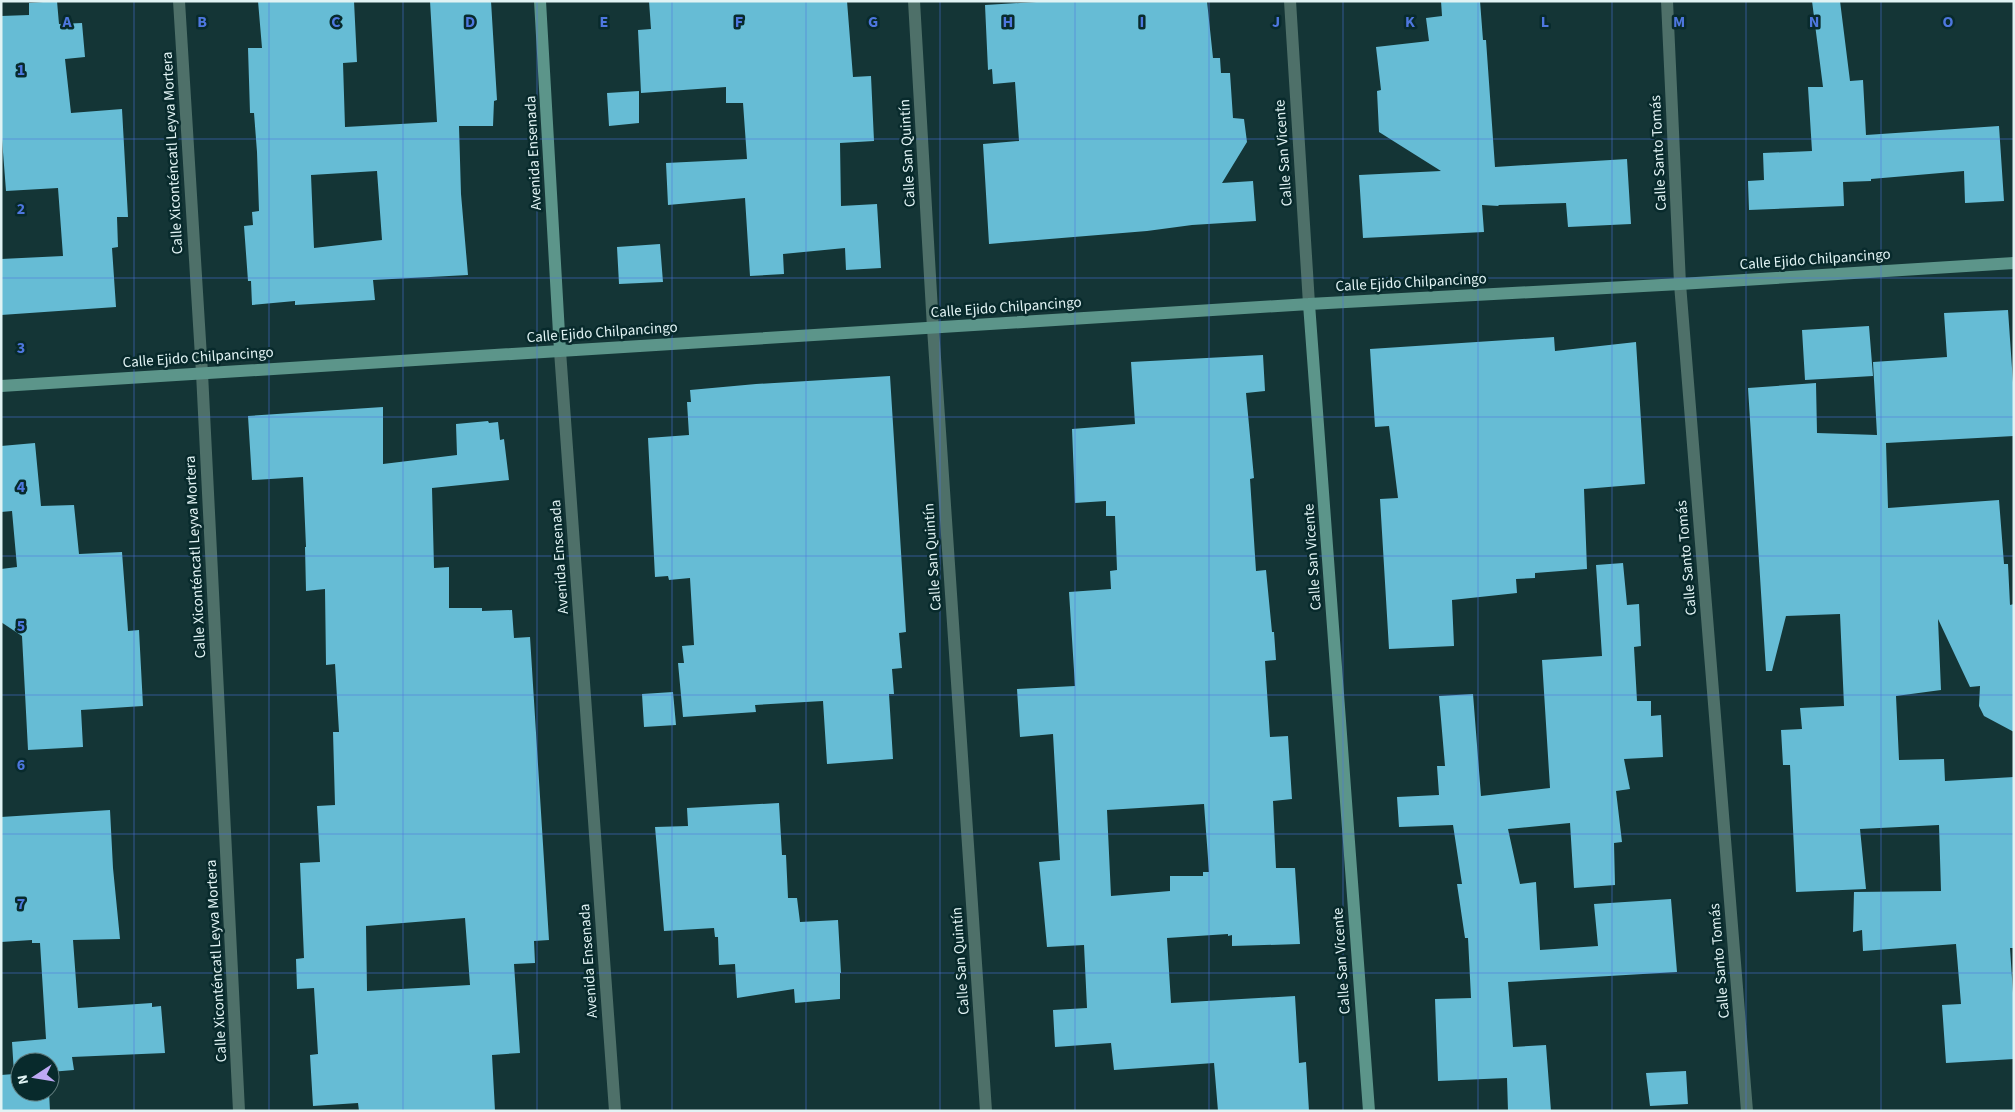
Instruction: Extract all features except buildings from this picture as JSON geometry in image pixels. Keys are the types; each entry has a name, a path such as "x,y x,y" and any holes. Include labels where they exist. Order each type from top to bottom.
{"street":[{"name":"Calle Xiconténcatl Leyva Mortera","path":"180,1 202,373 240,1111"},
{"name":"Avenida Ensenada","path":"540,1 560,351 615,1111"},
{"name":"Calle San Quintín","path":"914,1 933,328 986,1111"},
{"name":"Calle San Vicente","path":"1290,1 1309,304 1369,1111"},
{"name":"Calle Santo Tomás","path":"1667,1 1680,284 1747,1111"},
{"name":"Calle Ejido Chilpancingo","path":"1,386 1309,304 1680,284 2014,263"}]}
